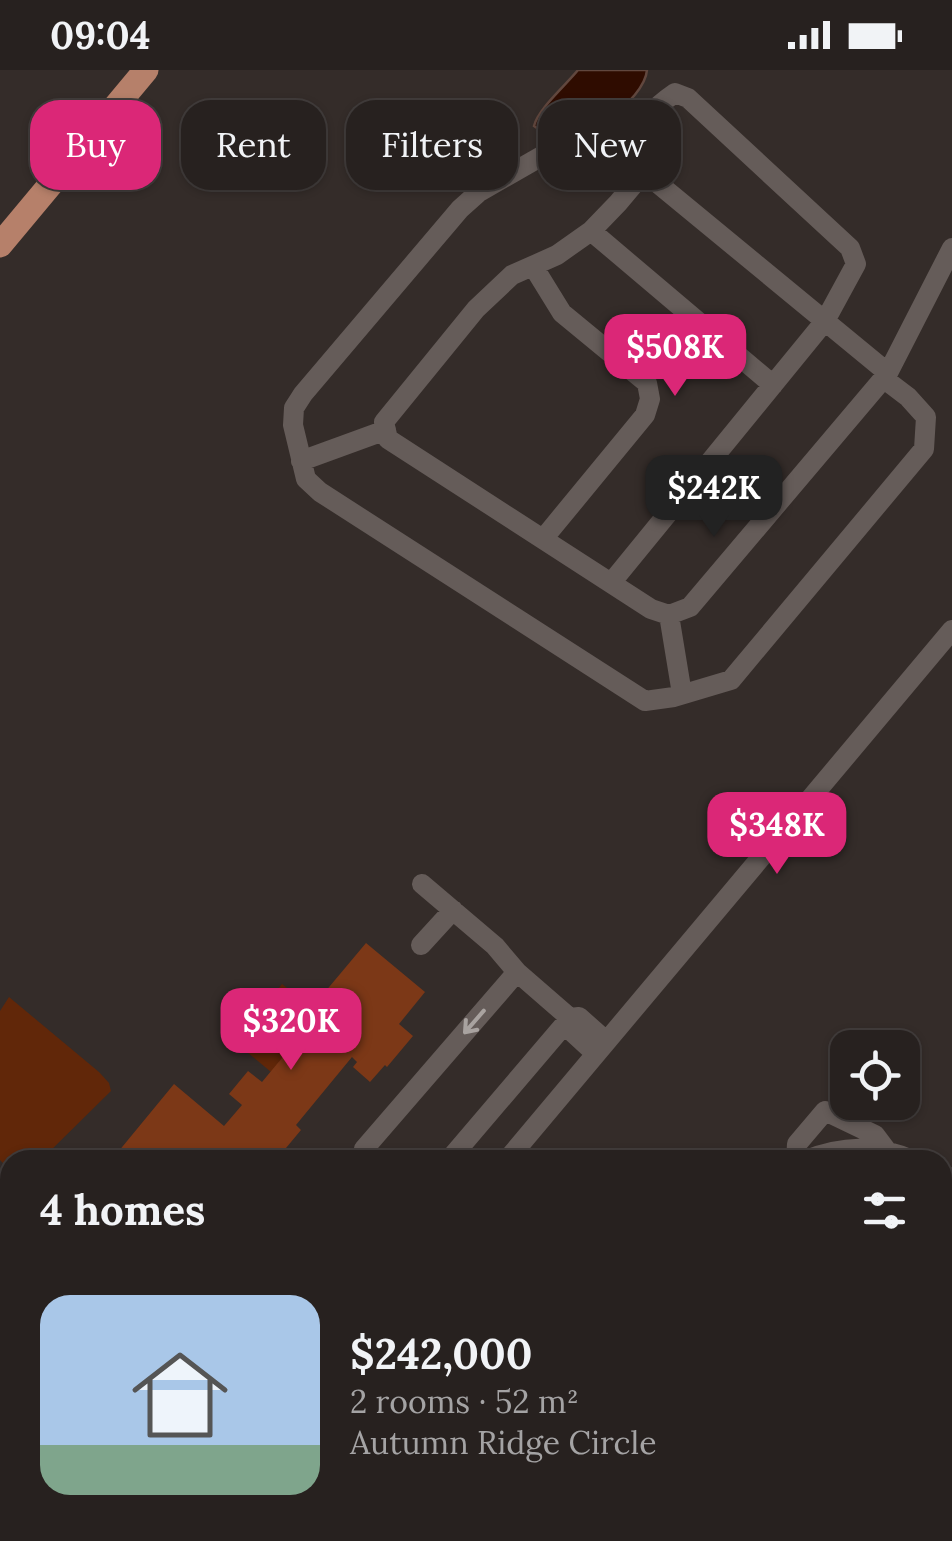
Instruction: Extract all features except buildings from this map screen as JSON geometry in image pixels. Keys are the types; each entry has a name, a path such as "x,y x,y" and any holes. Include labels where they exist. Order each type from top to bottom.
{"main road":[{"path":"0,244 146,70"}],"street":[{"path":"611,584 825,321 856,264 850,248 688,98 675,93 665,100"},
{"path":"538,158 479,192 460,209 302,394 294,408 294,425 306,479 320,492 645,701 731,680 924,449 926,417 825,321 666,190"},
{"path":"629,190 591,231 557,255 512,275 476,309 384,422 388,439 651,610 670,615 690,607 886,376 952,248"},
{"path":"591,231 773,384"},
{"path":"533,266 562,313 647,383 650,399 646,415 542,539"},
{"path":"302,460 386,430"},
{"path":"670,615 682,694"},
{"path":"515,1150 952,630"},
{"path":"422,884 495,946 517,972 570,1018 572,1031 601,1048"},
{"path":"422,946 453,910"},
{"path":"364,1150 517,972"},
{"path":"458,1150 570,1018"},
{"path":"524,1150 564,1092"},
{"path":"796,1150 796,1144 825,1111 875,1135 885,1150"},
{"path":"836,1150 879,1150"}],"shaded area":[{"path":"578,70 647,70 630,100 551,100"},
{"path":"282,984 319,1013 271,1072 235,1042"},
{"path":"9,997 109,1083 111,1091 51,1150 0,1150 0,1011"}]}
